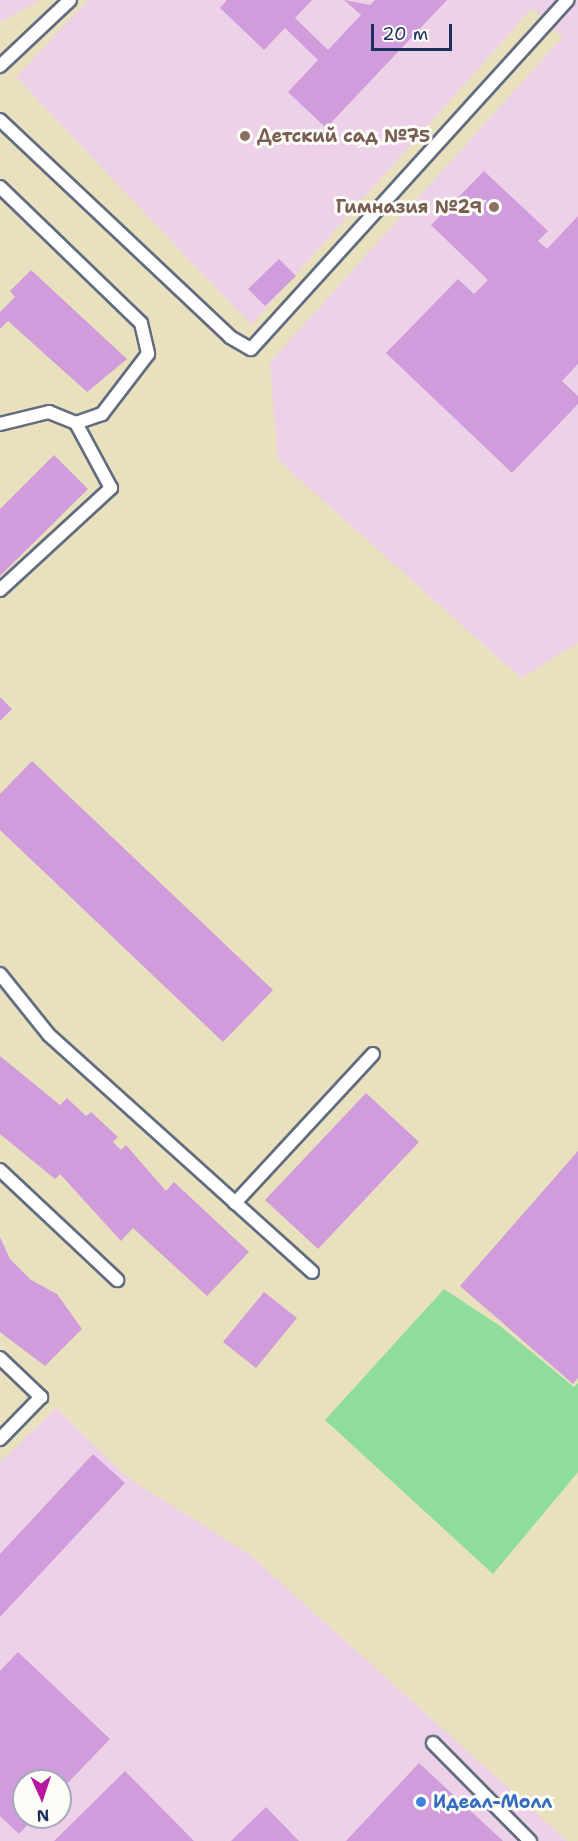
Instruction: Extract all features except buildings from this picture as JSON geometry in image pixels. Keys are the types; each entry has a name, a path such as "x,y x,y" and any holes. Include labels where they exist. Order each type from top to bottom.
{"lane":[{"path":"0,66 70,0"},
{"path":"0,120 230,337 251,349 568,0"},
{"path":"0,186 141,323 148,354 102,414 76,423"},
{"path":"0,424 49,412 76,423 111,488 0,590"},
{"path":"0,975 50,1035 312,1272"},
{"path":"235,1203 373,1054"},
{"path":"0,1170 117,1280"},
{"path":"0,1358 41,1397 0,1439"},
{"path":"433,1743 530,1841"}],"shaded area":[{"path":"0,0 40,0 0,23"},
{"path":"88,0 578,0 578,643 521,678 278,460 270,362 563,37 532,8 251,325 16,77"},
{"path":"56,1408 128,1478 249,1554 567,1841 0,1841 0,1462"}],"green space":[{"path":"444,1289 500,1326 574,1387 578,1383 578,1472 493,1574 325,1420"}],"place":[{"name":"Детский сад №75","path":"245,136"},
{"name":"Гимназия №29","path":"494,207"},
{"name":"Идеал-Молл","path":"421,1802"}]}
